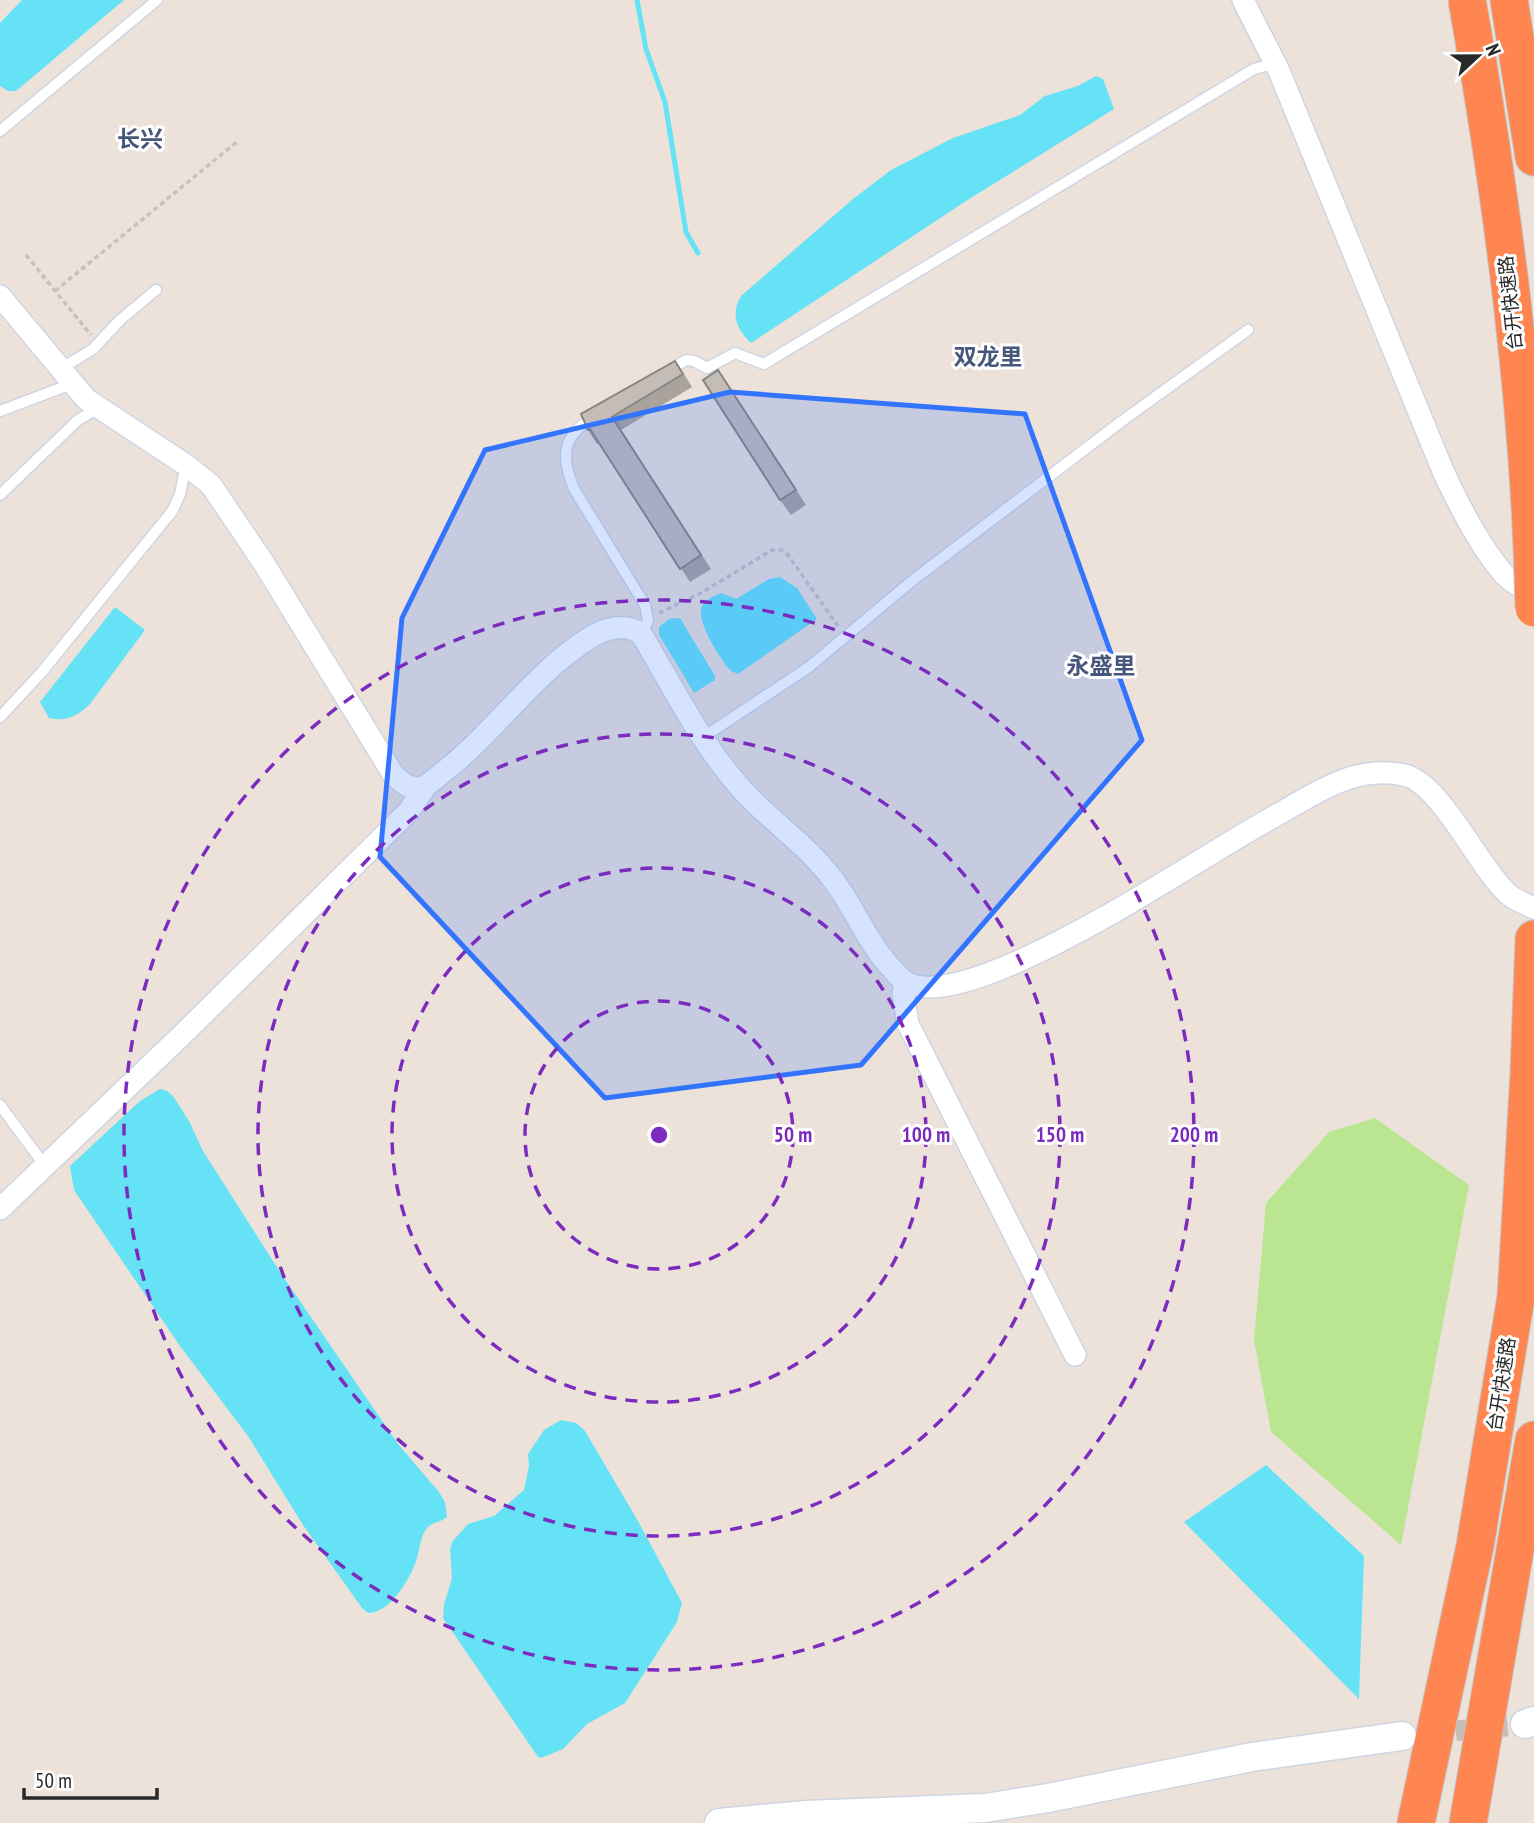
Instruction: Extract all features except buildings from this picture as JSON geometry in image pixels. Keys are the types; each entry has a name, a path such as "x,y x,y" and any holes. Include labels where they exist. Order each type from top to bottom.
{"highway":[{"name":"台开快速路","path":"1468,0 1510,292 1527,479 1534,608"},
{"path":"1509,0 1534,157"},
{"name":"台开快速路","path":"1416,1823 1475,1546 1516,1297 1534,939"},
{"path":"1468,1823 1534,1440"}],"street":[{"path":"1244,0 1276,63 1443,471 1471,524 1534,618"},
{"path":"0,296 86,399 186,465 211,485 256,551 393,774 403,784 418,788 426,786"},
{"path":"1503,574 1525,590 1534,592"},
{"path":"0,1209 183,1034 408,812 426,786 463,757 554,666 586,640 622,627 636,629 644,625 702,738 738,786 831,877 879,954 906,982 927,988 953,984 1008,967 1068,939 1251,829 1347,778 1370,772 1407,775 1427,786 1491,875 1512,897 1534,908"},
{"path":"906,982 904,993 908,1024 1075,1354"},
{"path":"719,1823 806,1815 985,1808 1252,1757 1402,1737"}],"lane":[{"path":"0,131 157,0"},
{"path":"653,380 686,360 707,368 734,353 764,364 1254,69 1276,63"},
{"path":"0,411 68,376 97,343 156,290"},
{"path":"702,738 809,667 913,580 1248,330"},
{"path":"610,407 578,426 569,440 565,459 573,489 645,605 644,625"},
{"path":"0,495 78,420 98,408"},
{"path":"0,717 41,673 173,510 180,494 186,465"},
{"path":"0,1105 45,1166"}],"path":[{"path":"55,291 239,141"},
{"path":"26,255 97,343"},
{"path":"644,625 772,550 782,550 846,636"}],"highlighted area":[{"path":"730,392 1025,414 1142,740 861,1065 605,1098 380,857 402,618 485,450"}],"green space":[{"path":"1375,1118 1469,1185 1401,1545 1271,1432 1254,1340 1266,1203 1329,1132"}],"water":[{"path":"22,0 124,0 16,91 8,91 0,86 0,23"},
{"path":"1096,76 1103,79 1114,109 966,201 751,343 742,332 736,316 741,296 853,199 891,170 953,138 1020,115 1045,96 1078,86"},
{"path":"780,577 797,588 817,619 738,674 731,671 705,629 701,611 703,605 722,593 736,599 769,579"},
{"path":"115,607 145,630 90,704 71,717 49,718 40,702"},
{"path":"680,618 715,676 715,680 694,693 659,635 659,627 669,619"},
{"path":"160,1089 173,1096 203,1151 280,1272 398,1444 445,1502 447,1517 430,1525 425,1531 408,1579 390,1602 376,1612 368,1613 362,1608 303,1525 248,1436 180,1346 74,1190 70,1166 140,1101"},
{"path":"561,1420 576,1423 585,1431 682,1603 677,1622 625,1703 587,1724 563,1749 541,1758 443,1618 452,1578 452,1542 468,1524 494,1516 524,1490 529,1466 528,1454 544,1430"},
{"path":"1266,1465 1364,1556 1359,1699 1184,1522"}],"waterway":[{"path":"637,0 646,49 665,102 686,232 698,253"}],"tunnel":[{"path":"1425,1734 1525,1724"}],"district":[{"name":"长兴","path":"140,138"},
{"name":"双龙里","path":"988,356"},
{"name":"永盛里","path":"1101,665"}]}
